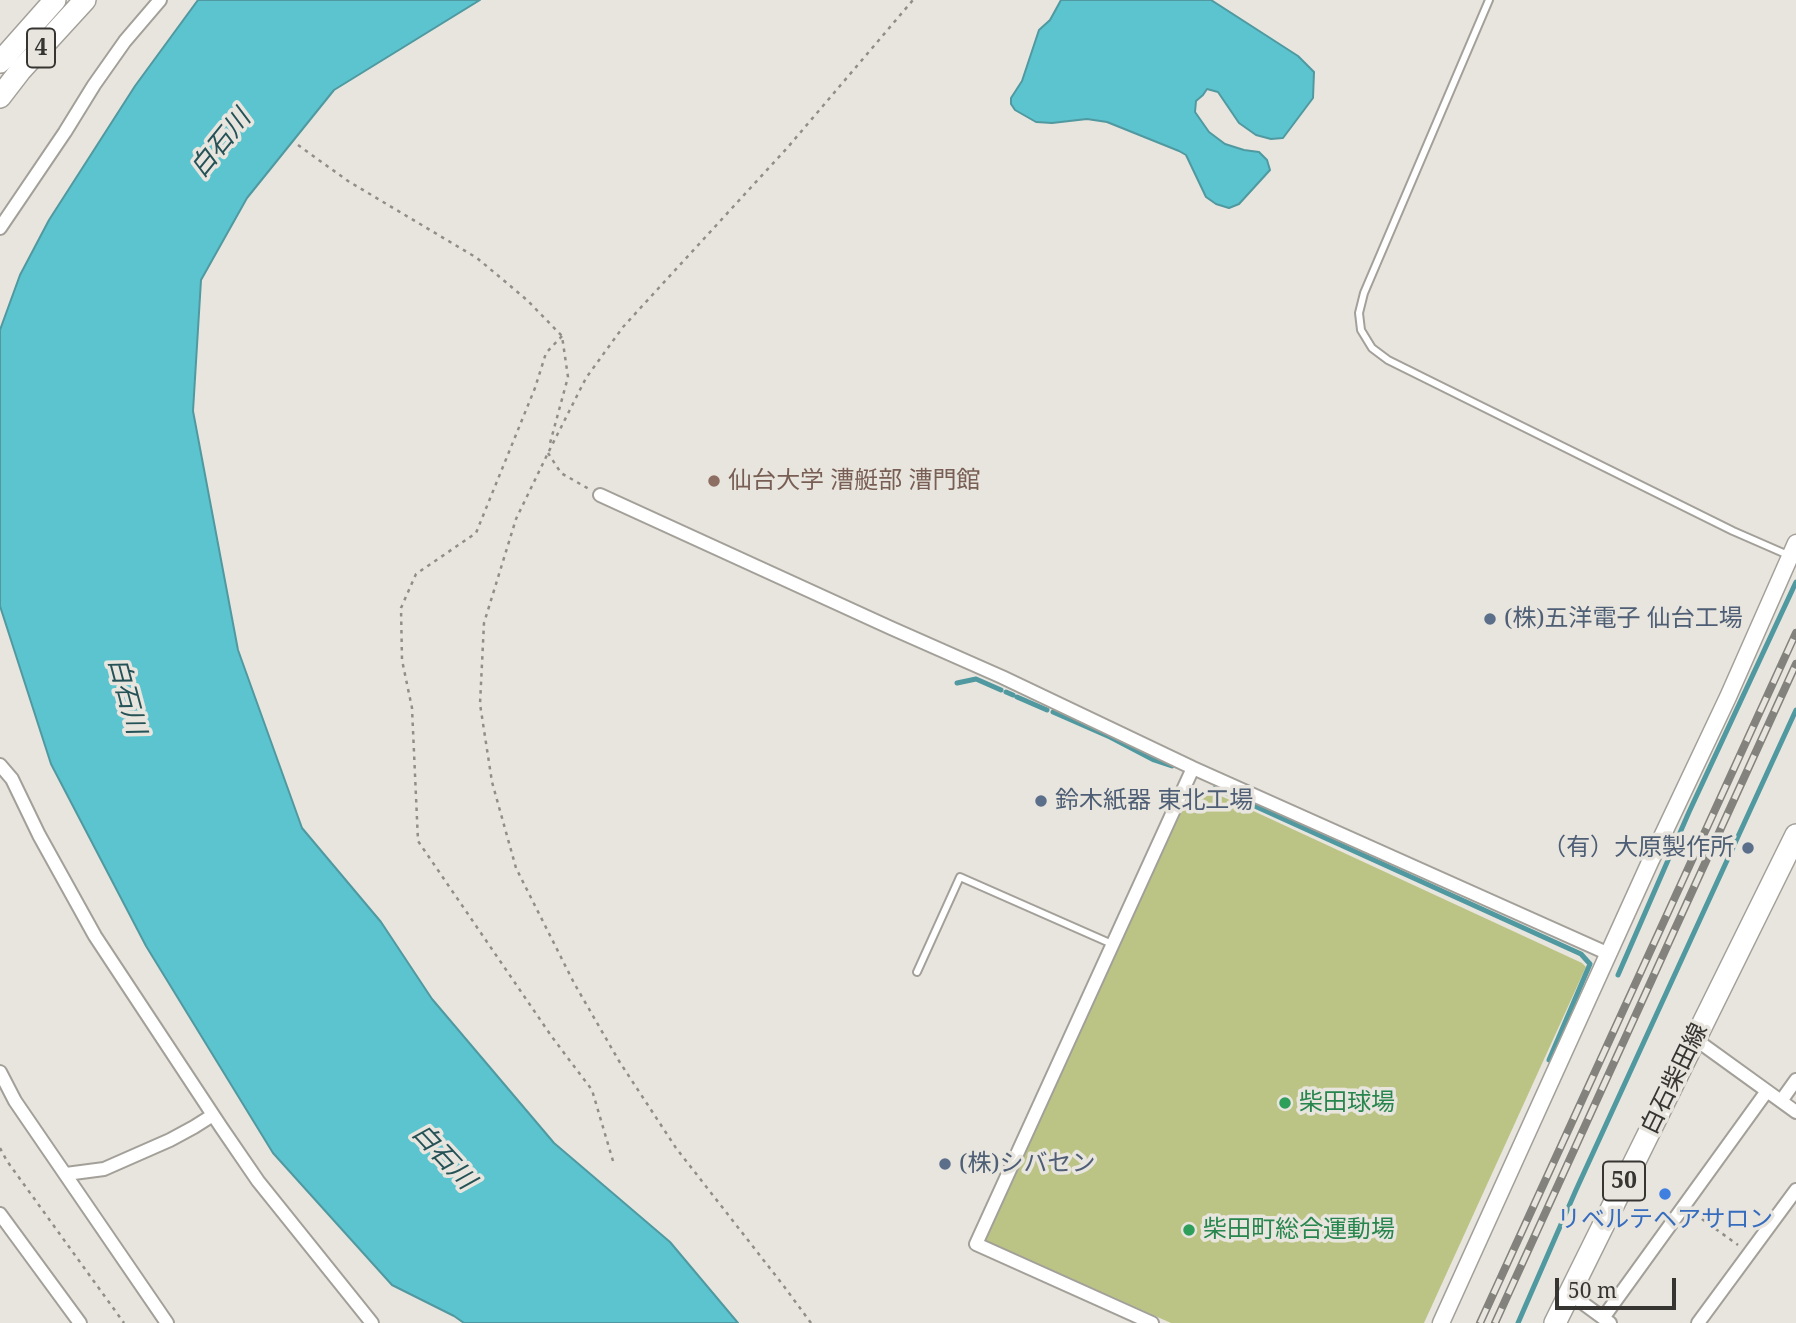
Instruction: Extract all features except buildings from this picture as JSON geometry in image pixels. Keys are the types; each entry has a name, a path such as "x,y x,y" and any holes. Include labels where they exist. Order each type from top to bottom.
{"main road":[{"name":"4","path":"0,62 55,0"},
{"name":"4","path":"0,97 85,0"},
{"name":"白石柴田線","path":"1555,1323 1796,835"}],"street":[{"path":"0,228 125,41 160,0"},
{"path":"600,495 1002,677 1193,768 1609,954"},
{"path":"1441,1323 1728,697 1793,549"},
{"path":"0,765 12,779 38,835 95,936 213,1115 258,1181 372,1323"},
{"path":"1152,1323 976,1244 1193,768"},
{"path":"1695,1039 1796,1112"},
{"path":"0,1072 15,1101 167,1323"},
{"path":"1781,1101 1796,1080"},
{"path":"1569,1293 1606,1320 1683,1206 1767,1091"},
{"path":"66,1174 104,1170 170,1140 213,1115"},
{"path":"1698,1323 1796,1189"},
{"path":"0,1214 80,1323"}],"lane":[{"path":"1489,0 1364,293 1359,313 1361,330 1372,348 1388,360 1733,531 1793,549"},
{"path":"917,972 960,877 1112,944"}],"path":[{"path":"811,1323 668,1137 574,984 516,868 492,782 480,704 484,623 516,519 586,378 623,327 788,146 913,0"},
{"path":"298,145 348,181 477,258 527,300 562,337 568,377 548,453 561,473 600,495"},
{"path":"562,337 546,353 535,388 476,533 416,574 401,608 402,660 412,708 418,841 551,1037 592,1090 613,1161"},
{"path":"0,1148 124,1323"},
{"path":"1683,1206 1749,1253"}],"green space":[{"name":"柴田球場","path":"1208,790 1586,967 1424,1323 1171,1323 984,1240 1189,793"}],"water":[{"name":"白石川","path":"198,0 480,0 334,90 247,198 201,280 193,411 238,650 302,828 381,922 432,999 554,1143 670,1242 738,1323 464,1323 392,1285 273,1153 146,946 51,764 0,606 0,330 20,275 49,220 135,86"},
{"path":"1061,0 1211,0 1298,56 1314,72 1313,98 1283,138 1271,139 1256,135 1239,123 1218,92 1207,89 1196,101 1195,112 1209,132 1225,144 1259,152 1267,160 1270,170 1239,204 1229,208 1206,197 1186,155 1179,151 1107,122 1087,119 1036,122 1015,110 1011,98 1022,81 1039,30 1050,20"}],"waterway":[{"path":"1618,975 1689,812 1796,582"},
{"path":"957,683 976,679 1001,690"},
{"path":"1006,692 1013,695"},
{"path":"1017,697 1047,710"},
{"path":"1518,1323 1576,1190 1796,710"},
{"path":"1053,712 1172,766"},
{"path":"1215,788 1581,954 1590,964 1549,1060"}],"railway":[{"path":"1480,1323 1796,633"},
{"path":"1495,1323 1796,664"}],"place":[{"name":"仙台大学 漕艇部 漕門館","path":"714,481"},
{"name":"(株)五洋電子 仙台工場","path":"1490,619"},
{"name":"鈴木紙器 東北工場","path":"1041,801"},
{"name":"（有）大原製作所","path":"1748,848"},
{"name":"柴田球場","path":"1285,1103"},
{"name":"(株)シバセン","path":"945,1164"},
{"name":"リベルテヘアサロン","path":"1665,1194"},
{"name":"柴田町総合運動場","path":"1189,1230"}]}
